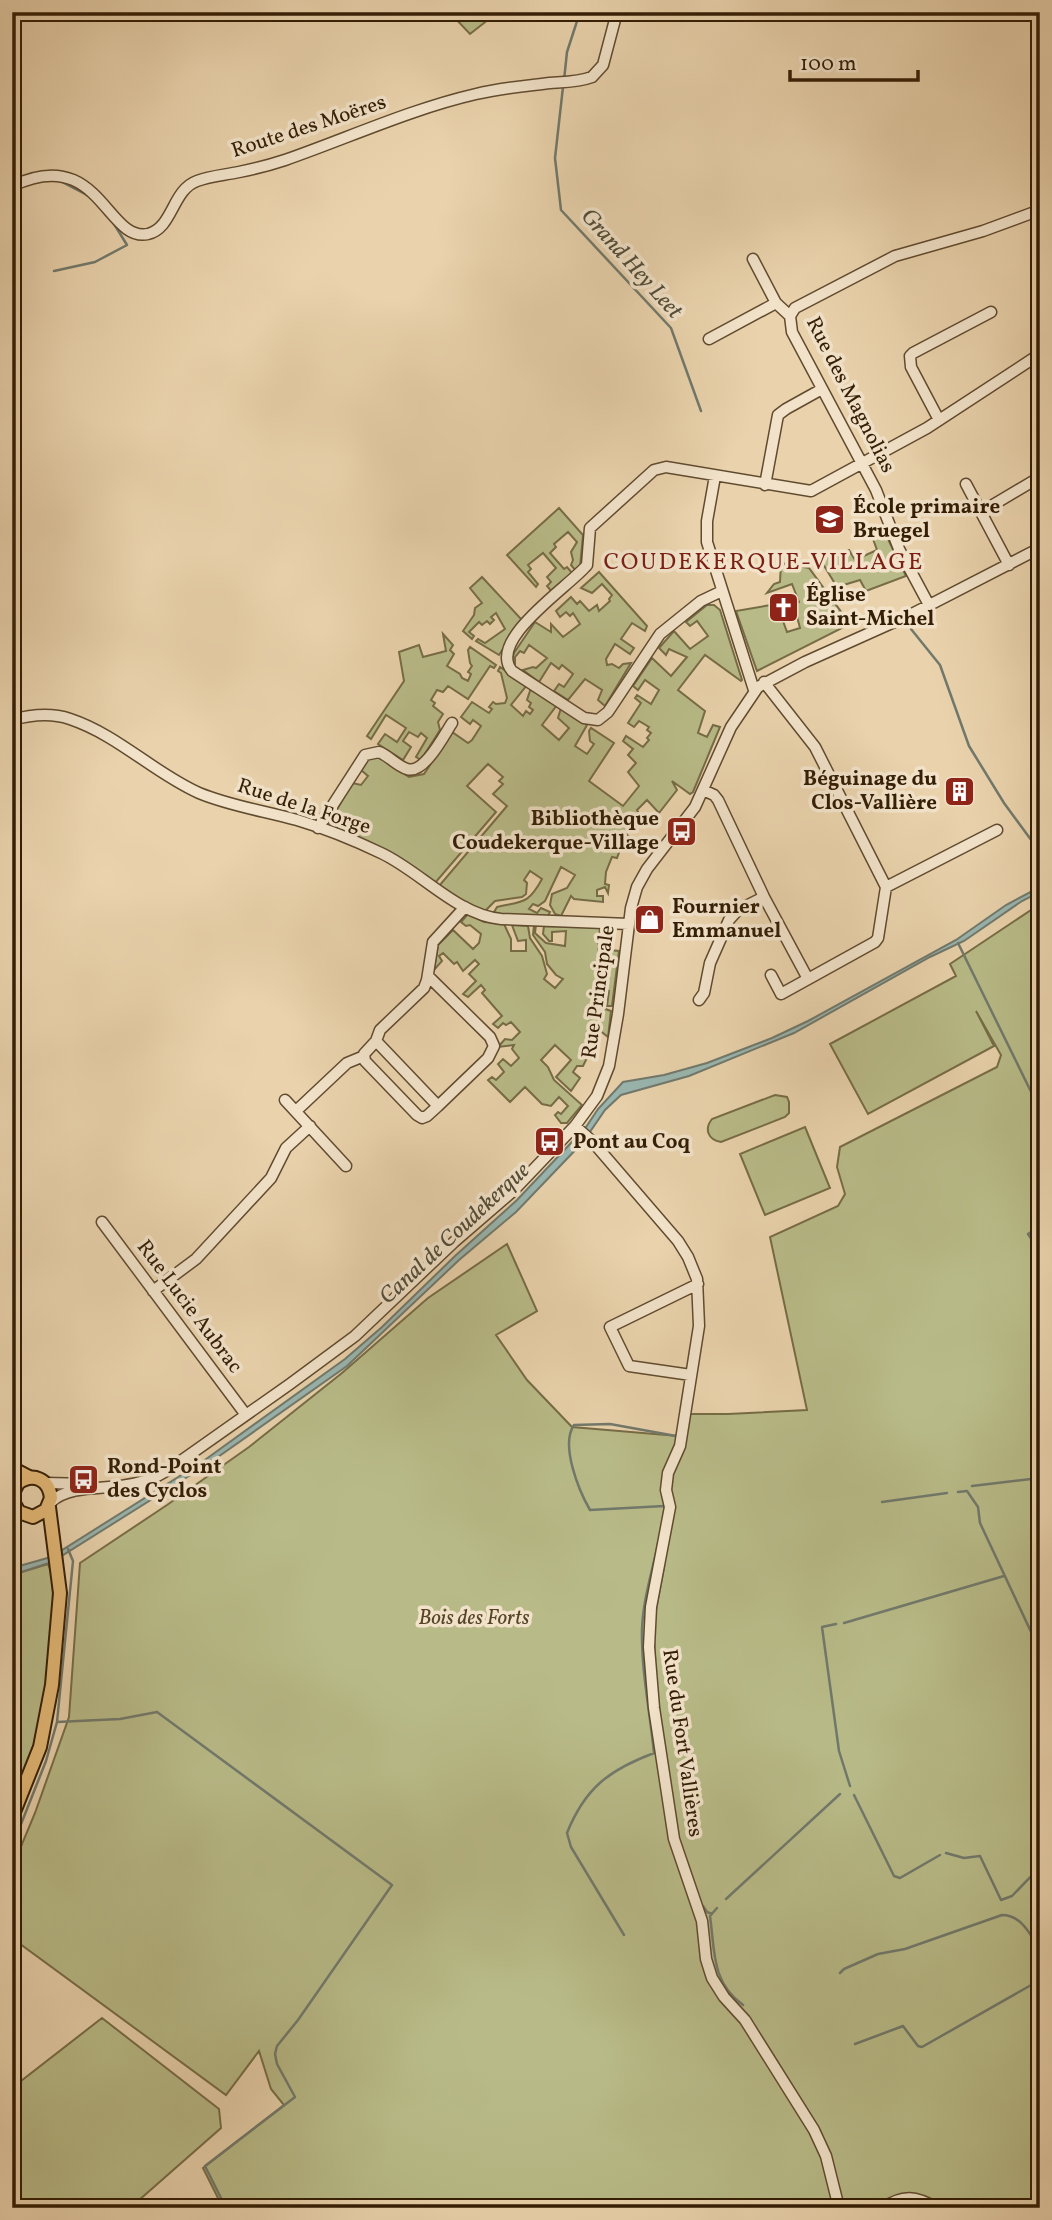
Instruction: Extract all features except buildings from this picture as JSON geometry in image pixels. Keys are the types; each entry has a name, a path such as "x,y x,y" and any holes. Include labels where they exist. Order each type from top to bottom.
{"main road":[{"path":"12,1468 45,1483 50,1491 60,1600 48,1713 34,1765 12,1818"},
{"path":"12,1493 18,1483 29,1477"},
{"path":"12,1500 23,1517 41,1527 54,1549"},
{"path":"23,1517 42,1514 50,1504"}],"street":[{"name":"Route des Moëres","path":"12,186 43,175 69,178 96,196 125,229 136,234 154,232 161,226 182,191 196,181 276,163 465,96 588,79 601,69 617,12"},
{"name":"Rue des Magnolias","path":"790,316 795,309 889,258 984,231 1040,211"},
{"name":"Rue des Magnolias","path":"752,259 776,303 790,316 792,332 879,495 900,549 929,605"},
{"path":"709,338 776,303"},
{"path":"939,420 911,367 910,356 990,312"},
{"path":"722,591 701,601 660,634 608,712 595,721 586,720 573,712 512,671 507,662 507,649 528,620 586,568 589,532 592,526 660,467 811,491 939,420 1040,354"},
{"path":"765,485 778,415 822,388"},
{"path":"715,476 706,536 754,690"},
{"path":"981,512 1040,477"},
{"path":"966,484 1009,565"},
{"name":"Rue Principale","path":"50,1504 66,1493 140,1482 165,1472 332,1354 513,1191 577,1127 597,1096 608,1072 632,902 654,857 695,807 727,735 754,690 764,682 929,605 1040,548"},
{"path":"764,682 815,747 886,887 877,940 781,994 771,975"},
{"name":"Rue de la Forge","path":"12,720 46,716 72,720 124,746 168,776 198,792 318,828 389,857 465,907 496,919 629,924"},
{"path":"318,828 365,755 379,752 405,768 417,769 424,764 452,723"},
{"path":"703,790 718,800 764,897 808,979"},
{"path":"886,887 997,830"},
{"path":"699,1000 704,993 710,963 729,920 738,910 764,897"},
{"path":"296,1111 347,1063 364,1056 376,1041 380,1030 424,988 433,942 465,907"},
{"path":"364,1056 365,1061 419,1117 427,1116 491,1055 493,1043 428,976"},
{"path":"376,1041 438,1106"},
{"path":"285,1100 346,1166"},
{"path":"153,1292 196,1259 271,1178 285,1148 310,1126"},
{"name":"Rue du Fort Vallières","path":"577,1127 683,1248 698,1284 698,1337 680,1446 668,1473 666,1490 670,1507 649,1626 653,1701 671,1824 680,1862 702,1921 710,1974 720,1992 748,2025 814,2130 826,2156 839,2208"},
{"name":"Rue Lucie Aubrac","path":"102,1222 246,1415"},
{"path":"691,1375 629,1366 610,1327 698,1284"},
{"name":"Rue Principale","path":"45,1483 77,1485 124,1479 180,1460"},
{"path":"883,2208 906,2197 919,2199 937,2208"}],"green space":[{"path":"457,12 498,12 470,34 453,16"},
{"path":"559,508 583,535 580,567 576,571 571,565 571,552 577,542 568,532 554,544 556,547 550,553 564,569 567,567 573,574 552,592 547,586 551,582 547,577 556,568 543,553 528,565 531,569 528,572 538,584 536,587 507,555"},
{"path":"885,533 906,576 866,591 860,580 837,587 820,559 834,552 837,556 849,550 855,560 877,550 873,539"},
{"path":"781,563 809,568 850,624 757,671 736,611 771,605 773,612 779,610 787,632 800,628 794,605 799,602 792,584 767,593 774,584 780,582"},
{"path":"599,572 647,626 645,631 632,623 621,639 634,648 630,654 615,644 606,659 607,665 612,664 619,668 623,664 631,663 605,706 598,700 602,690 585,679 568,700 554,691 559,684 564,687 573,674 562,665 559,669 551,663 539,682 523,670 536,668 547,658 529,645 524,653 520,651 515,657 515,665 512,659 535,622 551,632 551,624 563,637 580,624 573,613 570,616 566,612 560,617 556,611 571,597 577,604 580,601 589,611 597,605 599,611 610,601 612,595 602,584 592,593 581,588"},
{"path":"482,577 522,620 499,655 476,641 478,639 485,643 505,629 496,613 491,617 494,620 490,624 487,621 482,625 479,622 469,632 474,636 472,639 463,631 474,615 475,608 482,603 470,588"},
{"path":"707,605 714,605 720,610 742,680 705,655 678,690 705,711 698,733 707,737 713,725 720,727 693,792 690,794 672,781 677,790 659,813 647,800 637,810 641,817 626,834 643,849 629,845 627,849 621,847 617,858 612,857 606,872 605,884 609,885 608,893 605,887 597,890 597,896 603,896 603,902 574,899 571,896 561,916 555,914 550,905 552,894 567,888 575,875 561,867 545,901 538,906 533,904 529,909 537,913 541,908 550,912 548,916 494,912 497,907 524,901 533,894 542,879 530,871 524,880 527,883 526,894 495,901 484,912 471,907 439,886 507,806 493,794 503,784 499,781 503,777 488,764 467,786 496,812 435,883 340,832 344,824 340,822 341,818 334,830 327,827 352,783 361,785 368,776 361,770 368,759 377,756 409,777 424,774 452,732 468,743 472,740 481,726 473,720 470,724 461,717 472,702 489,713 493,702 505,703 507,698 501,673 498,671 500,667 527,685 511,705 523,716 526,711 530,714 533,710 527,700 531,688 557,705 542,725 559,740 569,728 558,718 561,708 587,725 575,746 587,754 594,744 590,741 591,728 614,743 589,781 623,806 639,786 628,772 636,763 628,755 633,749 623,741 626,736 643,747 651,733 647,730 649,727 639,721 634,727 628,723 641,703 635,698 637,695 651,704 659,690 645,680 638,690 633,686 652,658 671,676 687,657 669,649 666,655 659,648 674,631 690,649 708,636 697,621 690,626 686,622"},
{"path":"443,634 453,645 450,650 454,654 447,666 462,678 468,681 471,674 468,672 472,666 468,650 470,647 496,665 494,668 490,666 468,699 448,686 443,692 437,690 431,700 435,703 433,706 443,714 438,722 440,730 421,760 416,757 427,738 421,733 418,737 409,732 403,741 411,747 403,760 378,744 385,734 397,742 406,728 386,715 371,739 367,736 404,681 399,652 419,645 423,657 446,651"},
{"name":"Bois des Forts","path":"1040,904 1040,2208 223,2208 203,2168 284,2105 271,2089 259,2051 226,2095 12,1938 12,1868 69,1717 80,1563 249,1447 342,1373 428,1298 507,1244 537,1311 496,1335 527,1380 572,1427 678,1436 690,1414 807,1410 770,1237 838,1206 845,1194 837,1167 840,1147 997,1067 1001,1055 976,1011 994,1046 868,1114 830,1044 956,976 950,964"},
{"path":"468,914 484,922 504,924 511,939 511,951 526,951 526,940 518,941 512,925 528,926 530,938 542,956 547,974 544,979 555,988 563,979 547,964 545,952 533,935 534,925 535,933 546,943 565,946 566,931 552,932 552,941 549,941 543,934 544,926 600,927 598,949 619,951 612,1006 607,1006 609,991 600,990 597,1006 611,1011 608,1037 592,1024 585,1050 589,1054 583,1066 577,1066 573,1072 580,1078 571,1091 556,1077 571,1060 555,1045 541,1060 554,1080 582,1105 567,1123 561,1123 555,1115 558,1112 561,1114 568,1106 559,1097 551,1106 542,1104 525,1087 510,1102 488,1080 492,1077 496,1080 504,1072 498,1064 503,1059 511,1066 519,1058 512,1049 514,1045 498,1047 505,1039 512,1040 520,1032 511,1022 506,1025 503,1023 498,1028 493,1024 502,1016 482,993 485,990 481,985 468,997 463,994 476,981 469,974 479,964 475,960 463,971 457,962 454,964 443,953 439,956 442,961 434,970 438,945 453,930 473,949 479,943 481,934 461,922"},
{"path":"775,1095 787,1097 789,1113 785,1117 721,1142 710,1136 708,1127 712,1119"},
{"path":"805,1127 830,1188 765,1215 740,1154"},
{"path":"48,1564 53,1598 44,1700 35,1745 12,1802 12,1575"},
{"path":"102,2018 219,2109 221,2128 130,2208 12,2208 12,2088"}],"water":[{"path":"1040,887 1040,892 1022,901 964,941 930,957 794,1033 689,1076 621,1095 605,1110 583,1142 516,1212 459,1260 347,1366 208,1464 52,1562 12,1575 12,1568 51,1557 202,1462 345,1359 517,1200 586,1127 598,1109 623,1082 664,1075 707,1063 772,1038 956,940 1006,905"}],"waterway":[{"name":"Grand Hey Leet","path":"564,80 567,52 580,12"},
{"name":"Grand Hey Leet","path":"563,87 555,158 561,210 671,328 701,411"},
{"path":"62,182 87,195"},
{"path":"54,271 95,262 127,245 111,219"},
{"name":"Grand Hey Leet","path":"911,629 940,665 969,746 1004,803 1040,852"},
{"path":"958,943 1040,1110"},
{"path":"1040,1226 1028,1234 1036,1246 1040,1261"},
{"path":"664,1507 590,1510 573,1468 570,1434 574,1425 610,1424 676,1436"},
{"path":"972,1486 1040,1478"},
{"path":"958,1492 967,1491 978,1507 980,1523 1040,1651"},
{"path":"882,1502 947,1493"},
{"path":"624,1935 571,1847 567,1833 582,1804 600,1782 624,1766 654,1753 644,1675 642,1629 658,1544"},
{"path":"12,1847 46,1761 57,1722 73,1561 68,1549"},
{"path":"655,1614 664,1566"},
{"path":"844,1623 1004,1576"},
{"path":"836,1624 822,1627 839,1751 850,1786"},
{"path":"654,1642 655,1660"},
{"path":"658,1698 660,1719"},
{"path":"57,1722 120,1719 157,1712 392,1885 277,2046 277,2064 295,2097 205,2166 226,2208"},
{"path":"666,1757 673,1802"},
{"path":"726,1899 840,1794"},
{"path":"854,1795 894,1876 900,1878 940,1855"},
{"path":"946,1853 964,1858 980,1856 1001,1900 1012,1896 1040,1867"},
{"path":"703,1906 712,1914"},
{"path":"717,1908 710,1916 716,1965 725,1986 743,2005"},
{"path":"840,1973 878,1954 905,1949 1002,1915 1020,1922 1040,1949"},
{"path":"855,2044 903,2026 918,2046 922,2047 1040,1980"}],"place":[{"name":"École primaire Bruegel","path":"830,519"},
{"name":"Église Saint-Michel","path":"783,607"},
{"name":"Béguinage du Clos-Vallière","path":"960,791"},
{"name":"Bibliothèque Coudekerque-Village","path":"682,831"},
{"name":"Fournier Emmanuel","path":"649,919"},
{"name":"Pont au Coq","path":"550,1142"},
{"name":"Rond-Point des Cyclos","path":"84,1479"}],"district":[{"name":"COUDEKERQUE-VILLAGE","path":"764,563"}],"water label":[{"name":"Canal de Coudekerque","path":"455,1234"}]}
